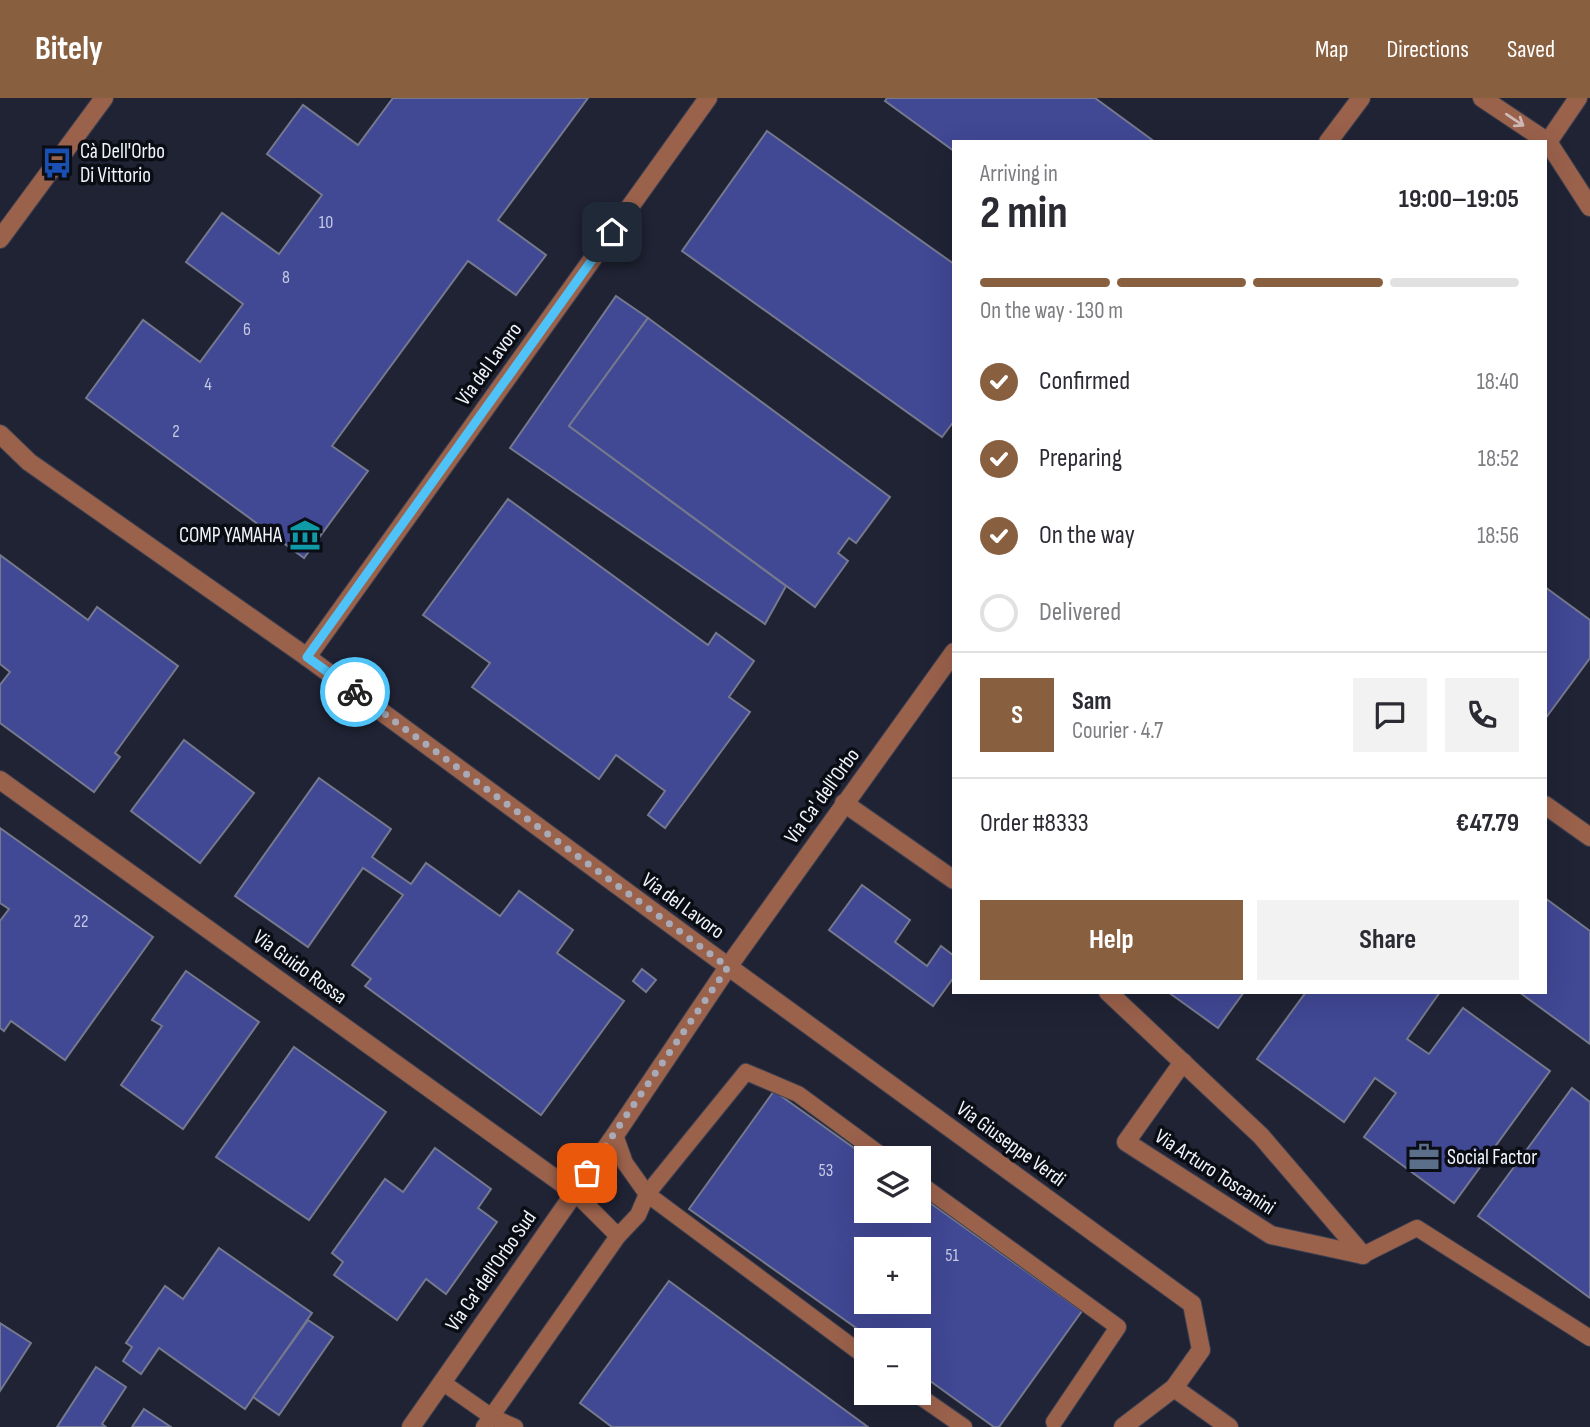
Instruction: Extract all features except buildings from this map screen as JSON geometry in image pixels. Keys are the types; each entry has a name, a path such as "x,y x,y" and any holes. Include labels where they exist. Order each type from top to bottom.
{"street":[{"path":"0,239 104,98"},
{"name":"Via del Lavoro","path":"307,657 708,98"},
{"path":"1330,140 1361,98"},
{"path":"1482,98 1545,140"},
{"path":"1578,98 1548,142 1590,207"},
{"name":"Via del Lavoro","path":"0,434 29,462 307,657 728,967"},
{"name":"Via del Lavoro","path":"0,448 29,462"},
{"name":"Via Ca' dell'Orbo","path":"728,967 952,655"},
{"name":"Via Guido Rossa","path":"0,780 574,1192"},
{"path":"844,803 952,879"},
{"path":"1547,806 1590,837"},
{"name":"Via Ca' dell'Orbo Sud","path":"411,1427 615,1135 728,967"},
{"name":"Via Giuseppe Verdi","path":"728,967 1192,1304 1201,1350 1174,1388 1123,1427"},
{"name":"Via Arturo Toscanini","path":"1110,994 1261,1136 1363,1255"},
{"name":"Via Arturo Toscanini","path":"1183,1062 1126,1142 1271,1235 1363,1255"},
{"path":"1174,1388 1229,1427"}],"lane":[{"path":"488,1422 618,1236 638,1215 648,1194 746,1072 798,1094 869,1146"},
{"path":"615,1135 625,1163 648,1194 854,1348"},
{"path":"574,1192 618,1236"},
{"path":"931,1192 1118,1327 1054,1425"},
{"path":"1363,1255 1417,1227 1590,1338"},
{"path":"442,1382 488,1422 515,1427"},
{"path":"931,1404 964,1427"}],"way so far":[{"path":"355,692 728,967 587,1173"}],"place":[{"name":"Cà Dell'Orbo Di Vittorio","path":"57,163"},
{"name":"COMP YAMAHA","path":"305,535"},
{"name":"Social Factor","path":"1424,1157"}],"route":[{"path":"355,692 307,657 612,232"}]}
